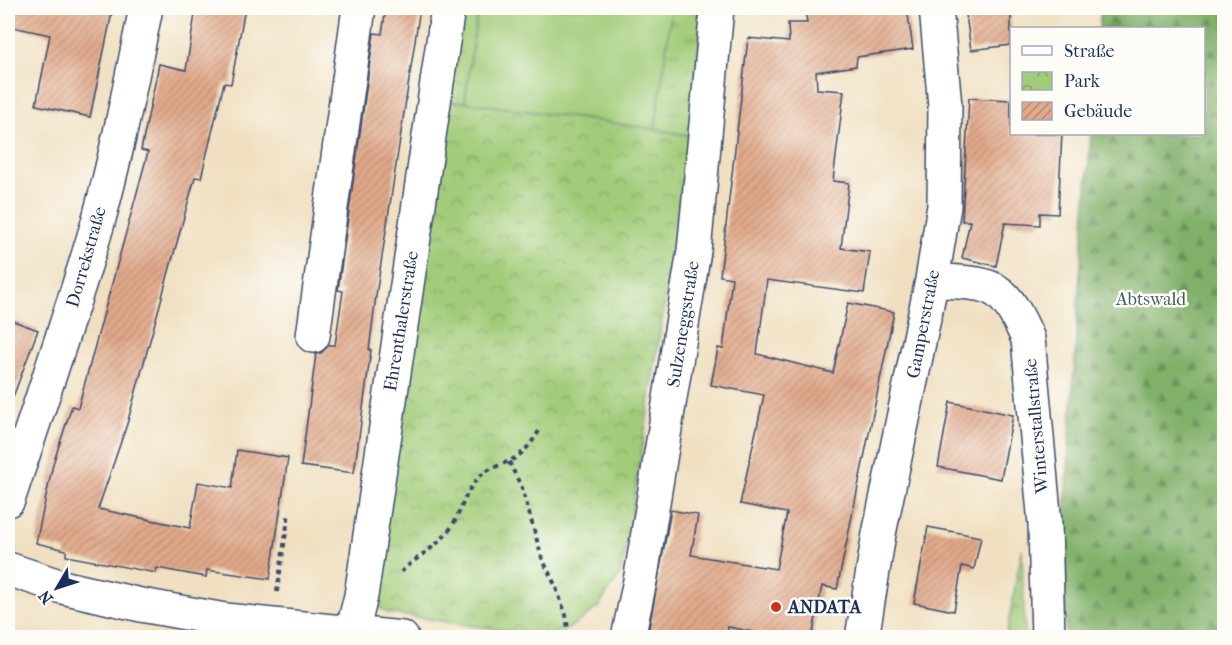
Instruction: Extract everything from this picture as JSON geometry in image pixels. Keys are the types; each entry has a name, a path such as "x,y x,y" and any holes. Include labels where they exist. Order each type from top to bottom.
{"street":[{"name":"Dorrekstraße","path":"8,500 68,320 97,224 122,122 146,8"},
{"path":"313,336 359,8"},
{"name":"Ehrenthalerstraße","path":"352,633 361,596 448,8"},
{"name":"Sulzeneggstraße","path":"628,638 645,554 694,251 717,8"},
{"name":"Gamperstraße","path":"862,638 879,534 932,280 944,206 945,106 936,8"},
{"name":"Winterstallstraße","path":"932,280 984,284 1003,294 1016,313 1028,339 1045,524 1048,638"},
{"path":"8,568 62,587 225,620 402,638"}],"path":[{"path":"398,576 434,546 452,527 468,492 477,479 490,468 509,462 528,448 539,431"},
{"path":"509,462 522,488 542,558 566,615 569,638"},
{"path":"272,625 290,512"}],"green space":[{"path":"460,8 478,8 465,102 447,102"},
{"path":"478,8 672,8 655,129 465,102"},
{"path":"672,8 703,8 690,136 655,129"},
{"name":"Abtswald","path":"1101,8 1224,8 1224,637 1066,637 1063,549 1091,135 1205,135 1205,27 1099,27"},
{"path":"446,102 465,102 690,136 628,540 620,575 597,608 568,629 541,636 388,613 376,605 373,588"},
{"path":"1022,549 1025,637 1006,637"}],"building":[{"path":"8,8 113,8 90,117 36,105 50,35 8,26"},
{"path":"196,8 245,8 231,84 224,83 201,178 195,177 127,424 98,509 190,528 198,482 232,488 237,450 288,458 270,579 207,570 206,577 157,568 156,573 66,556 66,550 36,543 53,464 72,406 78,408 148,152 141,150 159,64 186,70"},
{"path":"386,8 420,8 376,296 354,473 301,466 316,354 321,353 329,345 335,345 343,291 338,290 374,33 382,34"},
{"path":"805,8 907,8 913,49 857,57 856,66 816,72 817,89 844,91 833,181 849,183 841,248 870,252 864,293 767,280 757,354 833,373 848,303 894,312 837,589 822,586 812,638 784,638 728,627 726,638 647,638 671,510 698,515 691,555 776,569 787,513 740,504 764,395 711,385 718,348 723,349 732,278 720,276 748,38 789,42 788,23 807,23"},
{"path":"965,8 1011,8 1010,45 971,50"},
{"path":"969,98 1010,100 1010,135 1062,135 1058,214 1040,213 1040,225 1005,223 996,266 962,258 970,221 962,221"},
{"path":"8,319 38,330 10,405 8,404"},
{"path":"950,402 1013,415 1001,479 938,467"},
{"path":"928,527 981,537 974,569 962,566 954,611 914,603"}],"place":[{"name":"ANDATA","path":"776,607"}]}
